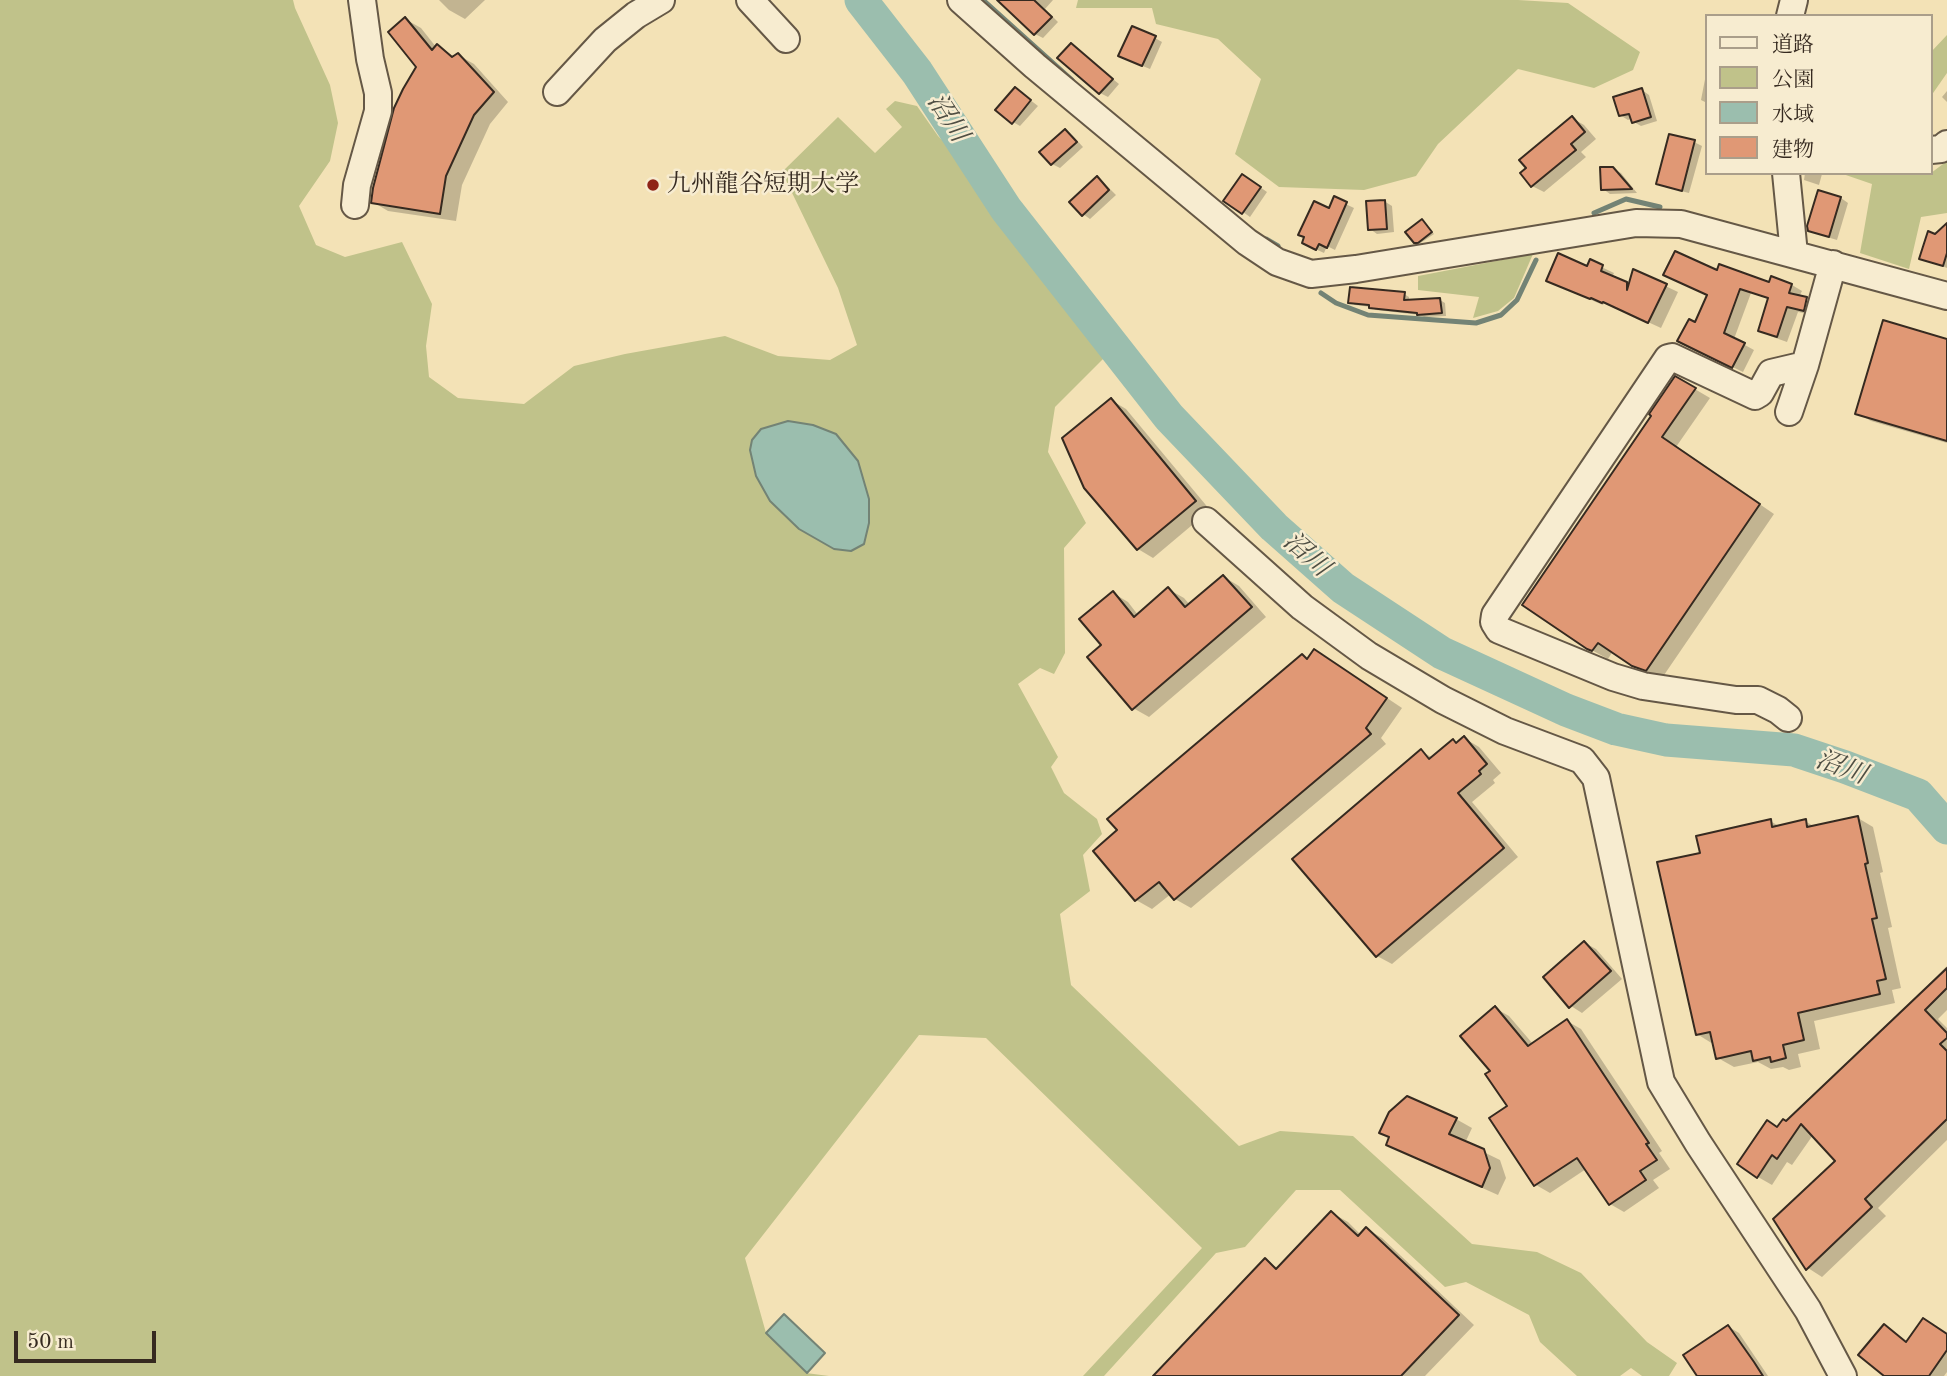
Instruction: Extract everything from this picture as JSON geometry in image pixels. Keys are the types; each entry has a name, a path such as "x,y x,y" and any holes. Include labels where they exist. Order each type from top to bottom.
{"street":[{"path":"355,205 357,184 378,111 378,93 362,0"},
{"path":"557,92 605,40 636,15 661,0"},
{"path":"750,0 786,39"},
{"path":"961,0 1035,66 1247,242 1277,262 1311,274 1636,223 1681,223 1947,296"},
{"path":"1786,175 1794,254"},
{"path":"1789,412 1833,264"},
{"path":"1788,718 1758,700 1736,700 1643,686 1613,677 1499,630 1494,622 1495,615 1668,358 1672,357 1755,396 1760,393 1772,373 1805,365"},
{"path":"1206,521 1302,607 1369,656 1505,731 1582,760 1596,778 1661,1082 1808,1310 1843,1376"}],"green space":[{"path":"0,0 293,0 330,85 338,123 330,161 299,206 316,245 345,257 402,242 432,304 426,346 429,377 458,398 524,404 574,366 725,336 778,356 830,360 857,345 838,288 782,172 838,117 875,153 902,127 886,109 895,101 917,106 938,136 966,164 1104,358 1055,407 1048,452 1086,523 1064,548 1065,653 1054,674 1040,668 1018,684 1058,757 1051,767 1064,793 1097,819 1102,834 1083,855 1090,891 1060,914 1071,985 1239,1146 1280,1131 1353,1136 1472,1244 1537,1252 1581,1273 1647,1342 1677,1363 1669,1376 1642,1376 1631,1368 1620,1376 1577,1376 1540,1342 1529,1315 1466,1282 1445,1287 1340,1190 1296,1190 1245,1247 1216,1253 1104,1376 1083,1376 1202,1248 986,1038 919,1035 745,1258 766,1333 806,1373 829,1376 0,1376"},
{"path":"1078,0 1518,0 1568,3 1640,52 1633,70 1594,88 1518,69 1438,144 1416,176 1364,190 1279,187 1235,154 1261,79 1218,39 1156,24 1152,8 1076,8"},
{"path":"1947,35 1947,73 1933,93 1933,50"},
{"path":"1947,161 1947,213 1921,217 1909,269 1860,253 1872,184 1846,175 1933,175 1933,172"},
{"path":"1533,254 1514,298 1498,311 1473,318 1479,297 1418,290 1418,276"}],"water":[{"path":"788,421 813,425 836,434 858,461 869,499 869,523 864,544 851,551 834,549 799,529 770,501 756,476 750,450 752,440 761,429"},
{"path":"784,1314 825,1353 807,1373 766,1333"}],"building":[{"path":"997,0 1034,0 1052,17 1034,35"},
{"path":"405,17 432,50 437,44 452,57 458,53 494,92 474,115 446,176 440,214 371,203 394,108 416,67 388,32"},
{"path":"1132,26 1156,36 1142,66 1118,56"},
{"path":"1071,43 1113,79 1099,94 1057,58"},
{"path":"1015,87 1031,100 1012,124 995,110"},
{"path":"1642,88 1651,117 1632,123 1629,114 1619,116 1613,97"},
{"path":"1572,116 1585,132 1571,144 1576,150 1531,187 1520,173 1526,168 1519,160"},
{"path":"1065,129 1077,142 1051,165 1039,152"},
{"path":"1669,134 1695,140 1682,191 1656,184"},
{"path":"1600,167 1613,167 1632,189 1601,190"},
{"path":"1242,174 1261,187 1242,214 1223,201"},
{"path":"1097,176 1109,190 1082,216 1069,202"},
{"path":"1818,190 1841,197 1829,237 1808,231 1807,226"},
{"path":"1334,196 1347,202 1327,248 1319,244 1316,250 1302,243 1304,237 1298,235 1314,201 1329,208"},
{"path":"1385,200 1387,229 1368,230 1366,201"},
{"path":"1422,219 1432,232 1414,243 1405,232"},
{"path":"1947,223 1947,253 1943,266 1919,259 1928,231 1935,234"},
{"path":"1675,251 1717,270 1719,264 1769,282 1771,276 1792,284 1789,293 1807,297 1804,311 1787,307 1777,337 1758,331 1768,298 1740,289 1724,333 1745,343 1732,368 1677,341 1689,319 1695,322 1707,295 1663,275"},
{"path":"1558,253 1587,266 1590,259 1603,265 1601,271 1627,282 1627,290 1633,269 1667,284 1648,323 1603,302 1546,281"},
{"path":"1350,287 1405,292 1404,300 1440,298 1442,313 1417,315 1348,303"},
{"path":"1883,320 1947,339 1947,441 1855,414"},
{"path":"1675,376 1696,388 1662,437 1760,504 1646,671 1632,666 1598,643 1592,651 1587,649 1522,605 1651,416 1649,414"},
{"path":"1111,398 1196,501 1137,550 1084,488 1062,438"},
{"path":"1223,575 1252,607 1132,710 1087,657 1101,645 1079,619 1113,591 1134,617 1168,587 1185,607"},
{"path":"1314,649 1387,698 1366,728 1371,734 1174,900 1159,882 1135,901 1093,851 1117,830 1107,819 1302,654 1307,659"},
{"path":"1464,736 1487,764 1479,771 1481,774 1458,793 1504,848 1376,957 1292,859 1421,749 1429,759 1453,739 1456,743"},
{"path":"1858,816 1877,918 1872,919 1886,979 1877,981 1880,994 1798,1013 1804,1040 1783,1045 1786,1058 1771,1062 1770,1057 1753,1061 1751,1051 1716,1059 1710,1032 1696,1035 1657,862 1700,853 1696,836 1771,819 1772,827 1806,819 1807,827"},
{"path":"1584,941 1611,971 1569,1008 1543,977"},
{"path":"1947,968 1947,988 1925,1010 1947,1033 1947,1038 1940,1044 1947,1051 1947,1119 1865,1199 1872,1207 1806,1270 1773,1219 1835,1161 1801,1124 1777,1159 1772,1155 1757,1178 1737,1164 1767,1120 1777,1127 1783,1119 1786,1121"},
{"path":"1495,1006 1528,1046 1567,1019 1649,1143 1646,1144 1657,1160 1640,1171 1646,1180 1609,1205 1577,1158 1534,1186 1489,1118 1507,1106 1485,1074 1490,1071 1460,1036"},
{"path":"1407,1096 1457,1118 1449,1134 1484,1149 1490,1168 1482,1187 1386,1145 1389,1137 1379,1133 1389,1112"},
{"path":"1331,1211 1358,1236 1366,1227 1459,1315 1401,1376 1153,1376 1265,1258 1276,1269"},
{"path":"1923,1318 1947,1334 1947,1350 1929,1376 1884,1376 1858,1355 1884,1324 1906,1342"},
{"path":"1728,1325 1763,1376 1697,1376 1683,1355"}],"waterway":[{"name":"沼川","path":"861,0 917,72 1006,209 1169,417 1274,527 1343,588 1442,653 1566,710 1616,729 1666,740 1794,750 1918,795 1947,828"},
{"path":"983,0 1072,80"},
{"path":"1594,213 1626,199 1660,207"},
{"path":"1266,239 1278,246"},
{"path":"1321,293 1336,303 1368,315 1476,323 1501,315 1517,300 1536,260"}],"place":[{"name":"九州龍谷短期大学","path":"653,185"}]}
